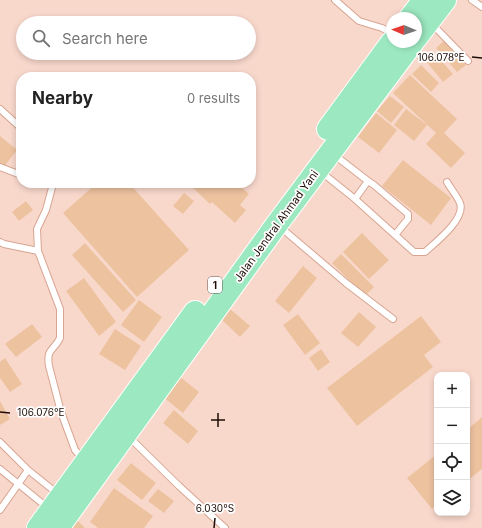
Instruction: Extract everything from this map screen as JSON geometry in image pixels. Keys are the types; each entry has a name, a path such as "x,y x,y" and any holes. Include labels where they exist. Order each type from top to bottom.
{"highway":[{"name":"Jalan Jendral Ahmad Yani","path":"421,12 424,0"},
{"name":"Jalan Jendral Ahmad Yani","path":"422,17 445,0"},
{"name":"Jalan Jendral Ahmad Yani","path":"56,511 86,462 402,48"},
{"name":"Jalan Jendral Ahmad Yani","path":"38,528 56,511 126,435 318,169 403,48"}],"lane":[{"path":"335,0 359,20 386,30"},
{"path":"472,0 482,6"},
{"path":"422,21 468,61"},
{"path":"0,109 16,123"},
{"path":"330,151 408,214 408,219 395,235"},
{"path":"0,167 16,173"},
{"path":"318,169 355,199 414,252 425,252 446,233 459,215 460,205 447,182"},
{"path":"355,199 368,181"},
{"path":"52,188 46,210 36,229 38,251 60,309 60,338 49,352 48,358 62,412 75,450 86,462"},
{"path":"277,224 393,319"},
{"path":"0,242 38,251"},
{"path":"126,435 225,528"},
{"path":"0,442 28,470 56,511"},
{"path":"0,469 56,511"},
{"path":"0,510 28,470"}],"building":[{"path":"445,40 466,65 457,72 436,48"},
{"path":"434,52 453,74 443,82 425,60"},
{"path":"421,65 439,83 431,92 412,74"},
{"path":"410,75 457,119 444,133 465,153 451,168 426,144 436,133 393,93"},
{"path":"390,96 404,107 391,123 377,111"},
{"path":"406,109 427,125 414,141 394,125"},
{"path":"376,113 397,130 379,153 358,137"},
{"path":"0,136 16,149 16,151 3,168 0,165"},
{"path":"403,160 451,198 431,225 382,186"},
{"path":"91,188 133,188 189,250 137,297 63,213"},
{"path":"193,188 242,188 249,194 240,205 246,210 235,223 212,202 210,204"},
{"path":"184,193 194,201 183,214 173,206"},
{"path":"26,201 33,210 19,221 12,212"},
{"path":"362,233 389,260 369,279 343,252"},
{"path":"85,243 136,300 123,312 72,255"},
{"path":"341,254 374,287 365,296 332,263"},
{"path":"303,266 317,278 289,313 275,301"},
{"path":"84,278 116,322 99,336 66,291"},
{"path":"139,300 162,317 144,342 121,325"},
{"path":"230,309 250,326 240,337 221,319"},
{"path":"359,312 376,327 358,347 341,333"},
{"path":"298,314 320,343 305,355 283,325"},
{"path":"421,316 441,342 424,355 433,367 357,426 327,388"},
{"path":"32,324 42,337 16,357 5,344"},
{"path":"115,329 141,346 125,370 99,354"},
{"path":"321,349 330,362 318,371 309,358"},
{"path":"5,358 22,384 10,392 0,378 0,362"},
{"path":"179,376 199,392 183,413 163,397"},
{"path":"0,401 10,419 0,425"},
{"path":"174,410 198,431 188,444 163,423"},
{"path":"482,417 482,469 470,479 470,444 470,427"},
{"path":"434,456 434,507 432,509 407,478"},
{"path":"131,463 156,483 142,500 117,480"},
{"path":"114,488 153,516 144,528 98,528 90,522"},
{"path":"158,489 174,501 164,513 148,501"},
{"path":"74,517 85,528 62,528"}]}
